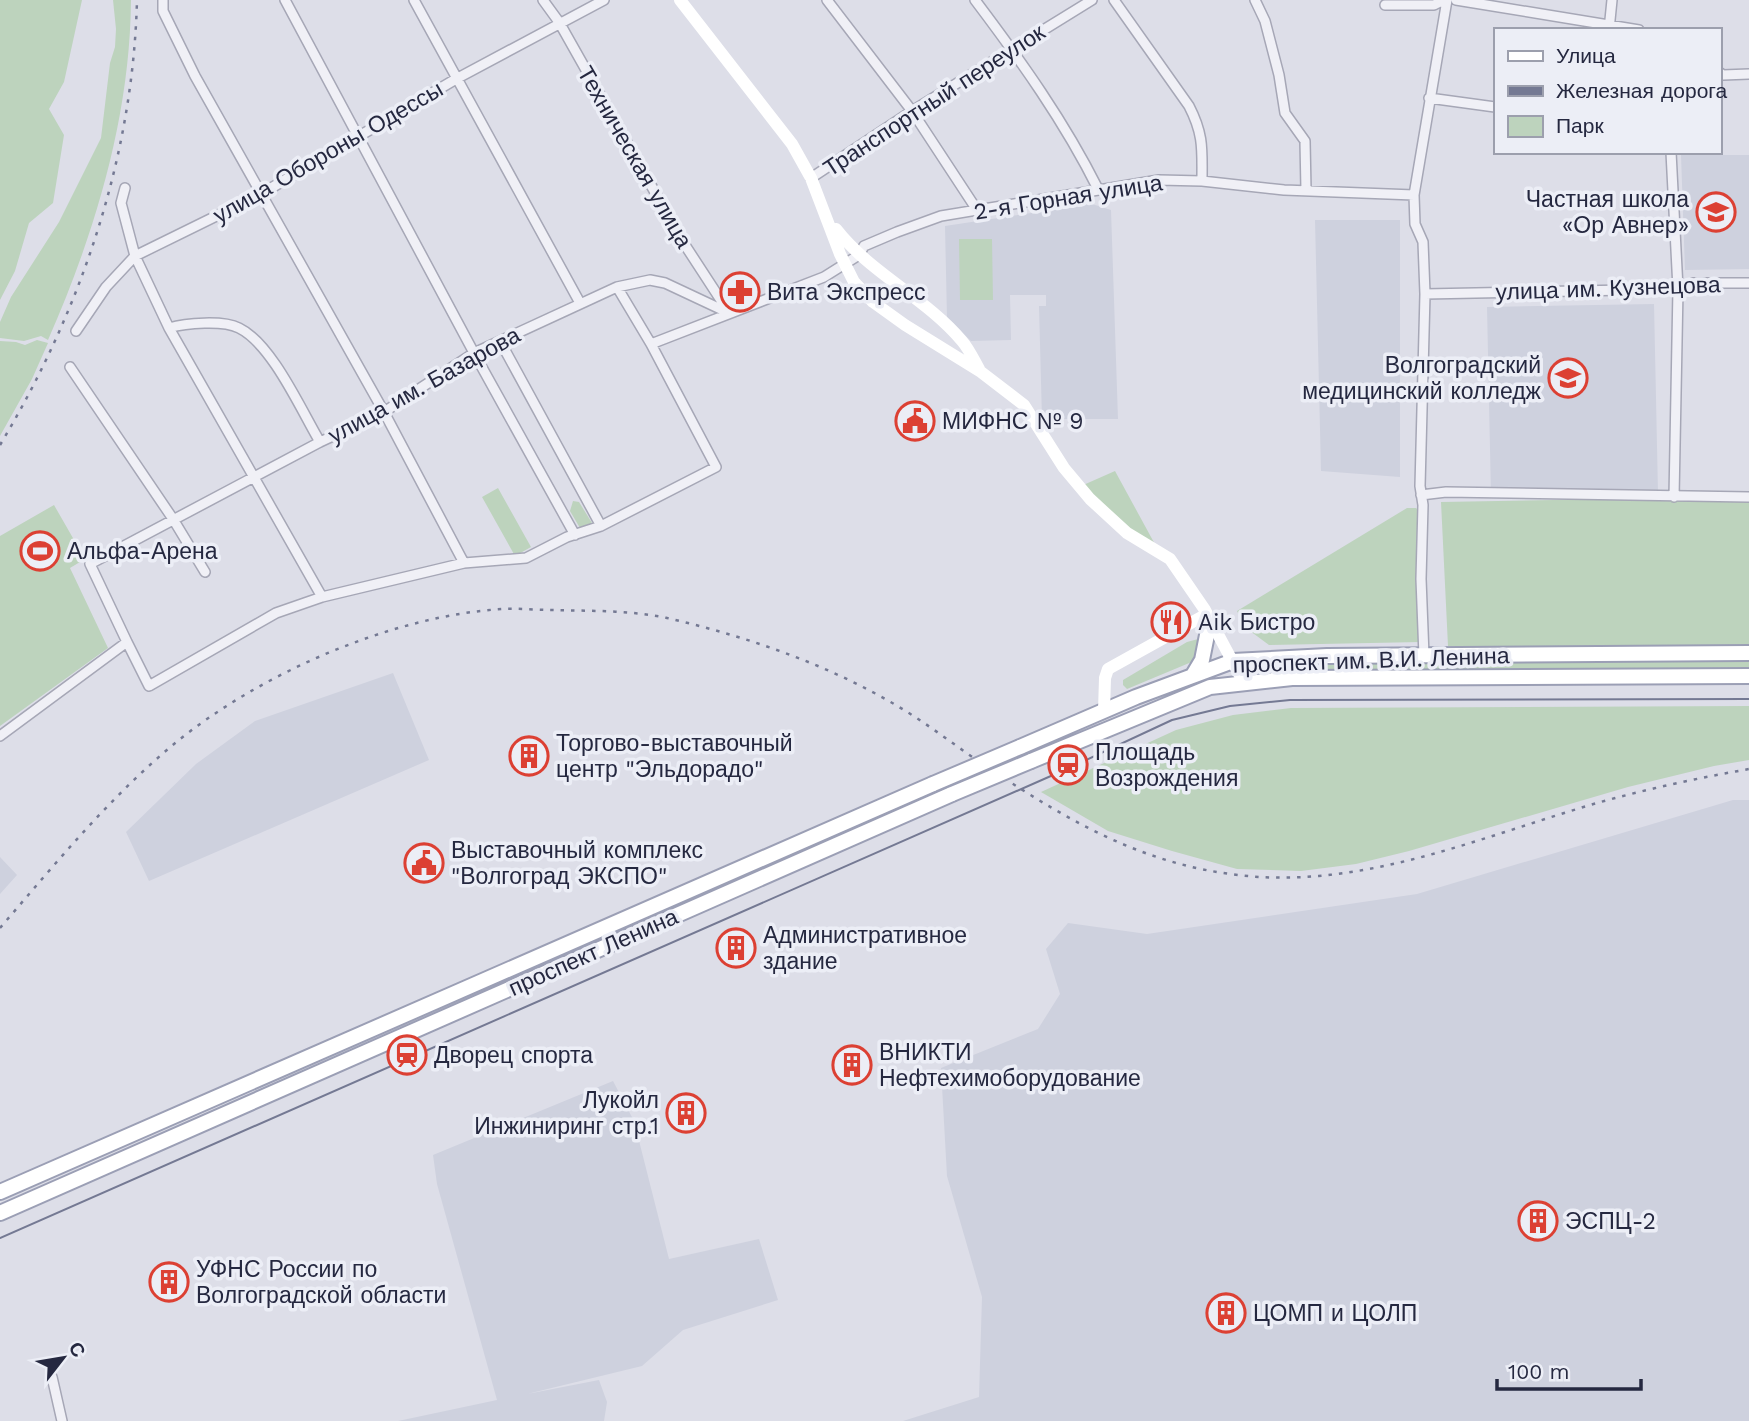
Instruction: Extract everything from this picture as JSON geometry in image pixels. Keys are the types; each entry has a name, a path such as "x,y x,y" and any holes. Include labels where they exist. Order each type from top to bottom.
{"main road":[{"path":"1193,674 1202,660 1209,617"},
{"name":"проспект им. В.И. Ленина","path":"933,784 1193,674 1233,661 1327,656 1749,653"},
{"name":"проспект им. В.И. Ленина","path":"952,794 1210,687 1292,678 1749,676"},
{"name":"проспект Ленина","path":"0,1192 933,784"},
{"name":"проспект Ленина","path":"0,1213 952,794"},
{"path":"342,1043 350,1060"},
{"path":"105,1146 101,1152 102,1158 112,1164"}],"street":[{"path":"163,0 163,11 195,76 384,412 464,563"},
{"path":"285,0 575,535"},
{"path":"414,0 580,303"},
{"name":"Техническая улица","path":"543,0 559,22 683,242 729,313"},
{"name":"улица Обороны Одессы","path":"76,331 106,287 135,256 261,194 456,79 604,0"},
{"path":"680,0 792,144 811,178 854,282 873,302 981,372 1024,405 1064,468 1099,508 1126,533 1170,559 1209,617 1244,683"},
{"path":"827,0 912,111 978,210"},
{"path":"975,0 1012,49 1076,146 1098,189"},
{"name":"Транспортный переулок","path":"811,178 912,111 1092,0"},
{"path":"1114,0 1189,106 1198,124 1202,138 1202,181"},
{"path":"1255,0 1265,21 1279,75 1285,113 1305,141 1306,190"},
{"path":"1385,5 1434,5 1445,0"},
{"path":"1424,656 1421,495 1425,294 1423,242 1415,224 1414,195 1445,0"},
{"path":"1456,0 1609,27 1612,0"},
{"path":"1721,74 1749,74"},
{"path":"1429,98 1494,107"},
{"path":"1671,154 1678,289 1674,497"},
{"name":"2-я Горная улица","path":"845,264 859,255 864,246 941,216 1159,180 1414,195"},
{"path":"125,188 121,204 135,256 169,328 322,597"},
{"path":"825,215 859,255 946,324 964,343 981,372"},
{"path":"651,344 824,277 845,264"},
{"name":"улица им. Базарова","path":"127,642 90,564 320,442 384,412 474,353 617,287 650,280 665,283 729,313"},
{"name":"улица им. Кузнецова","path":"1425,294 1678,289 1693,283 1749,283"},
{"path":"0,736 127,642 149,686 276,613 322,597 464,563 526,558 601,526 716,467 651,344 617,287"},
{"path":"169,328 187,323 238,327 266,350 320,442"},
{"path":"500,341 601,526"},
{"path":"69,367 173,519 205,572"},
{"path":"1421,495 1446,492 1749,497"},
{"path":"1104,711 1105,678 1108,669 1209,617"},
{"path":"52,1377 62,1421"}],"shaded area":[{"name":"Частная школа «Ор Авнер»","path":"1681,155 1749,155 1749,269 1685,270"},
{"path":"1092,204 1111,210 1118,419 1042,419 1039,306 1046,306 1046,295 1010,295 1011,340 971,341 947,318 945,226"},
{"path":"1315,220 1400,220 1400,477 1321,471"},
{"path":"1654,304 1658,493 1491,496 1487,307"},
{"path":"393,673 429,760 149,881 126,832 196,764 255,721"},
{"path":"1733,800 1749,800 1749,1421 903,1421 979,1397 982,1297 947,1176 941,1068 1038,1029 1060,994 1046,949 1068,923 1147,934 1417,894"},
{"path":"0,857 17,875 0,894"},
{"path":"613,1081 634,1121 669,1259 759,1239 778,1300 683,1330 642,1366 527,1394 599,1380 607,1402 604,1421 398,1421 497,1400 437,1184 433,1155"}],"green space":[{"path":"0,0 82,0 64,82 49,109 64,135 53,203 29,223 15,271 0,300"},
{"path":"113,0 131,0 129,44 117,131 95,217 48,340 41,336 24,341 0,338 0,322 11,297 59,222 101,138 110,63 115,47"},
{"path":"959,239 992,239 993,300 960,300"},
{"path":"37,340 48,343 32,379 0,436 0,341 25,345"},
{"path":"1115,471 1157,548 1129,532 1081,486"},
{"path":"498,488 531,547 515,556 482,497"},
{"path":"1749,499 1749,647 1448,646 1441,502"},
{"path":"573,501 579,502 592,523 580,528 570,511"},
{"path":"54,505 85,559 70,568 108,648 0,726 0,536"},
{"path":"1407,508 1416,508 1423,515 1421,642 1269,645 1246,628 1237,611"},
{"path":"1202,638 1200,651 1194,661 1127,689 1123,685 1123,680 1187,642"},
{"path":"1749,661 1749,669 1272,673 1262,669 1269,664"},
{"path":"1749,706 1749,760 1628,787 1409,851 1356,864 1301,871 1237,869 1172,851 1108,831 1041,792 1176,730 1233,715 1291,708"}],"tram line":[{"path":"0,1238 1069,768 1172,720 1230,706 1290,700 1749,699"}],"railway":[{"path":"0,445 55,341 78,287 97,231 113,175 125,117 137,0"},
{"path":"0,928 83,832 127,787 174,744 208,718 286,672 372,636 416,623 502,609 609,611 653,615 726,633 783,652 840,676 894,704 1019,788 1108,837 1170,861 1238,875 1284,878 1375,868 1465,845 1616,798 1749,769"}],"place":[{"name":"Частная школа «Ор Авнер»","path":"1716,212"},
{"name":"Вита Экспресс","path":"740,292"},
{"name":"Волгоградский медицинский колледж","path":"1568,378"},
{"name":"МИФНС № 9","path":"915,421"},
{"name":"Альфа-Арена","path":"40,551"},
{"name":"Aik Бистро","path":"1171,622"},
{"name":"Торгово-выставочный центр \"Эльдорадо\"","path":"529,756"},
{"name":"Площадь Возрождения","path":"1068,765"},
{"name":"Выставочный комплекс \"Волгоград ЭКСПО\"","path":"424,863"},
{"name":"Административное здание","path":"736,948"},
{"name":"Дворец спорта","path":"407,1055"},
{"name":"ВНИКТИ Нефтехимоборудование","path":"852,1065"},
{"name":"Лукойл Инжиниринг стр.1","path":"686,1113"},
{"name":"ЭСПЦ-2","path":"1538,1221"},
{"name":"УФНС России по Волгоградской области","path":"169,1282"},
{"name":"ЦОМП и ЦОЛП","path":"1226,1313"}]}
